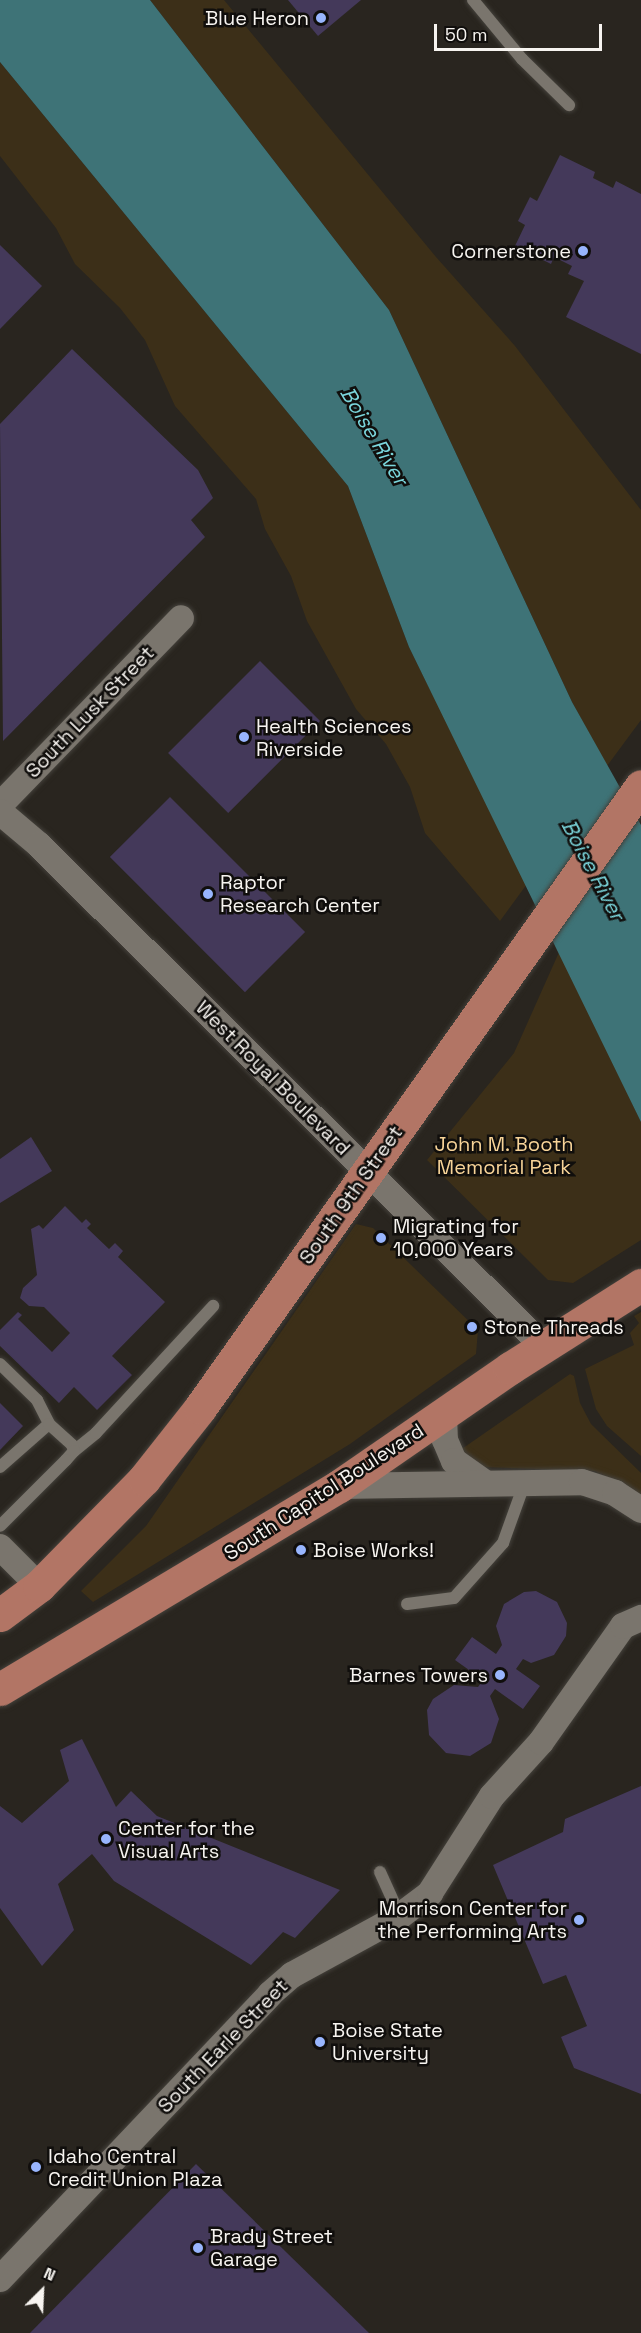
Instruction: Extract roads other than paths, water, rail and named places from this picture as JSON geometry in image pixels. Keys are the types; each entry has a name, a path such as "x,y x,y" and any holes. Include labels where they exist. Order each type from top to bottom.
{"main road":[{"name":"South 9th Street","path":"39,1586 151,1470 368,1173 489,997 641,786"},
{"name":"South Capitol Boulevard","path":"0,1689 339,1486 631,1291"},
{"path":"0,1615 39,1586"}],"street":[{"name":"South Lusk Street","path":"0,805 181,618"},
{"name":"West Royal Boulevard","path":"0,812 39,844 544,1347"},
{"path":"444,1414 445,1440 454,1461 485,1483"},
{"path":"339,1486 526,1481 598,1485 641,1510"},
{"path":"0,1547 39,1586"},
{"name":"South Earle Street","path":"0,2279 270,1994 316,1960 400,1916 429,1893 446,1872 492,1796 541,1742 623,1626 641,1618"}],"lane":[{"path":"473,0 522,59 569,105"},
{"path":"0,1526 74,1451 96,1433 213,1306"},
{"path":"0,1364 37,1400 49,1424 67,1438 74,1451"},
{"path":"0,1467 49,1424"},
{"path":"407,1604 454,1598 503,1543 526,1481"},
{"path":"380,1872 400,1916"}],"water":[{"name":"Boise River","path":"0,0 150,0 389,310 572,702 641,825 641,1122 409,647 348,486 0,62"}],"place":[{"name":"Blue Heron","path":"321,18"},
{"name":"Cornerstone","path":"583,251"},
{"name":"Health Sciences Riverside","path":"244,737"},
{"name":"Raptor Research Center","path":"208,894"},
{"name":"Migrating for 10,000 Years","path":"381,1238"},
{"name":"Stone Threads","path":"472,1327"},
{"name":"Boise Works!","path":"301,1550"},
{"name":"Barnes Towers","path":"500,1675"},
{"name":"Center for the Visual Arts","path":"106,1839"},
{"name":"Morrison Center for the Performing Arts","path":"579,1920"},
{"name":"Boise State University","path":"320,2042"},
{"name":"Idaho Central Credit Union Plaza","path":"36,2167"},
{"name":"Brady Street Garage","path":"198,2248"}],"park label":[{"name":"John M. Booth Memorial Park","path":"504,1156"}]}
